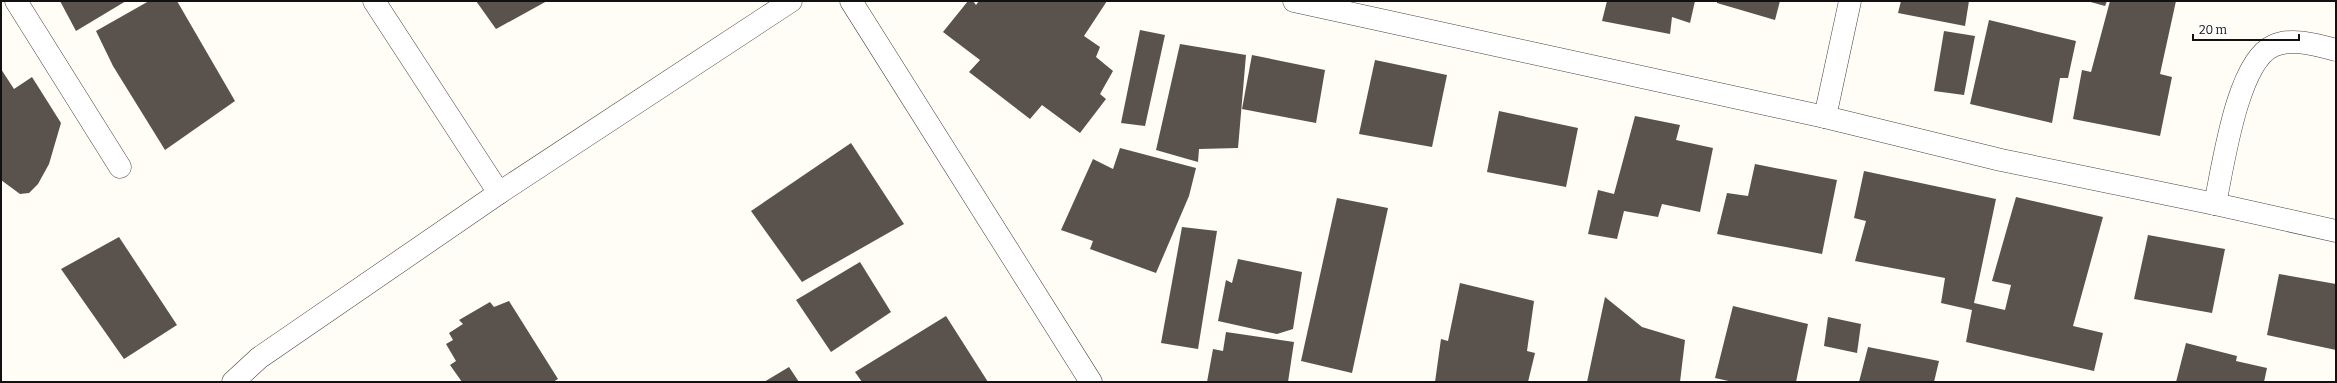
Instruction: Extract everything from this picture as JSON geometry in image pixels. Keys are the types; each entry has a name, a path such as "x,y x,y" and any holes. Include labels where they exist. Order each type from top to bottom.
{"street":[{"path":"16,1 120,167"},
{"path":"374,1 499,193"},
{"path":"233,382 259,358 499,193 791,1"},
{"path":"851,1 1091,382"},
{"path":"1294,1 1825,117 2001,160 2215,204 2336,231"},
{"path":"1825,117 1850,1"},
{"path":"2215,204 2240,92 2252,66 2272,46 2300,41 2336,50"}],"building":[{"path":"60,1 126,1 76,31"},
{"path":"149,1 177,1 235,101 165,150 113,66 96,31"},
{"path":"476,1 547,1 496,29"},
{"path":"968,1 973,1 976,5 979,1 1107,1 1084,36 1100,47 1096,57 1113,71 1100,94 1106,99 1080,133 1042,105 1030,119 969,72 980,60 943,32"},
{"path":"1607,1 1695,1 1690,23 1672,17 1670,34 1602,21"},
{"path":"1717,1 1780,1 1775,20 1717,3"},
{"path":"1901,1 1969,1 1965,26 1898,13"},
{"path":"2087,1 2107,1 2105,6"},
{"path":"2110,1 2176,1 2160,74 2172,77 2160,136 2073,119 2082,70 2091,72"},
{"path":"1989,20 2076,41 2068,78 2060,78 2052,123 1970,104"},
{"path":"1140,30 1165,35 1145,126 1121,123"},
{"path":"1944,31 1975,36 1964,95 1934,91"},
{"path":"1180,44 1246,55 1238,148 1199,149 1198,162 1156,150"},
{"path":"1252,55 1325,70 1316,123 1242,109"},
{"path":"1375,60 1447,75 1432,147 1359,134"},
{"path":"1,69 14,89 32,77 61,123 49,164 38,184 29,193 20,194 1,180"},
{"path":"1499,111 1578,128 1566,187 1487,172"},
{"path":"1635,116 1680,125 1676,140 1713,148 1700,212 1662,204 1658,217 1624,211 1617,239 1588,234 1598,190 1614,194"},
{"path":"851,143 904,224 802,282 751,211"},
{"path":"1120,148 1196,168 1189,196 1156,273 1090,249 1093,241 1061,230 1093,159 1113,169"},
{"path":"1755,164 1837,180 1822,254 1717,234 1727,193 1748,196"},
{"path":"1864,171 1996,199 1974,303 2005,310 2011,285 1992,281 2016,197 2103,217 2073,326 2103,333 2094,371 1966,342 1972,310 1941,303 1945,278 1855,261 1866,221 1854,218"},
{"path":"1337,198 1388,208 1352,373 1301,361"},
{"path":"1182,227 1217,231 1198,349 1161,343"},
{"path":"2148,235 2225,249 2212,313 2134,299"},
{"path":"119,237 177,325 124,359 61,269"},
{"path":"1238,259 1302,272 1293,329 1277,334 1218,321 1226,280 1232,283"},
{"path":"860,262 891,312 831,352 796,300"},
{"path":"2279,274 2336,284 2336,350 2267,335"},
{"path":"1460,283 1534,301 1527,351 1535,353 1528,382 1435,382 1441,339 1448,341"},
{"path":"1605,297 1642,327 1685,340 1680,382 1587,382"},
{"path":"509,301 558,379 553,382 462,382 450,365 456,361 446,344 453,340 449,333 463,324 459,320 490,302 494,307"},
{"path":"1733,306 1808,324 1796,382 1733,382 1715,378"},
{"path":"946,316 988,382 862,382 855,372"},
{"path":"1828,317 1861,324 1857,353 1824,346"},
{"path":"1226,332 1294,342 1288,382 1207,382 1213,349 1223,351"},
{"path":"2186,343 2237,356 2236,361 2267,368 2264,382 2176,382"},
{"path":"1868,347 1939,361 1934,382 1859,382"},
{"path":"789,367 799,382 764,382"}]}
